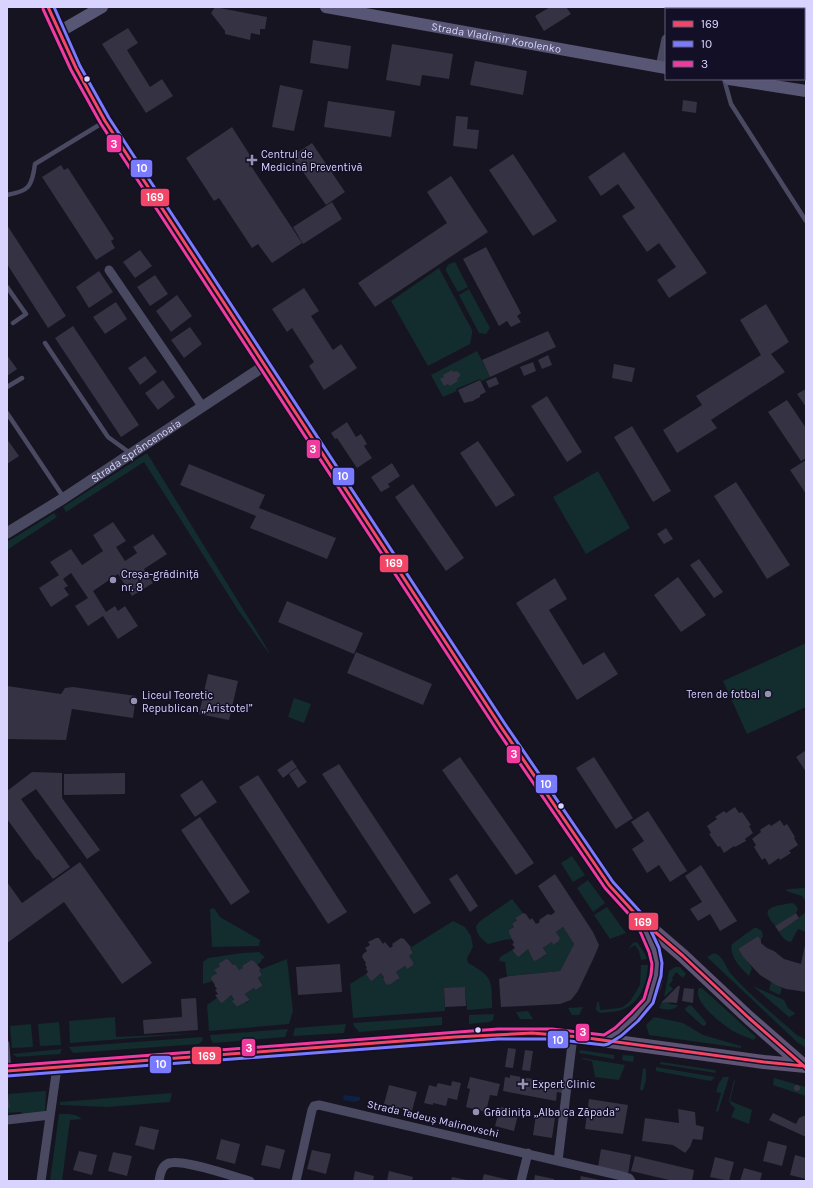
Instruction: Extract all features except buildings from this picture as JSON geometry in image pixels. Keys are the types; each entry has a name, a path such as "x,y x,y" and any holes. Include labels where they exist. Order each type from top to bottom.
{"main road":[{"path":"48,7 76,68 105,121 533,776 609,885 640,919 683,956 749,1018 805,1066"},
{"path":"59,32 102,7"},
{"name":"Strada Vladimir Korolenko","path":"326,7 663,68"},
{"path":"737,80 806,91"},
{"path":"605,1040 618,1032 635,1017 649,1001 653,988 657,964 654,950 640,919"},
{"path":"8,1071 498,1034 532,1033 573,1036 764,1062 805,1066"}],"street":[{"path":"663,68 665,49"},
{"path":"109,270 202,406"},
{"name":"Strada Sprâncenoaia","path":"7,533 64,498 130,453 264,366"},
{"path":"558,1161 573,1036"},
{"path":"41,1181 57,1067"},
{"name":"Strada Tadeuș Malinovschi","path":"296,1181 312,1110 314,1106 319,1105 528,1153 622,1176 629,1178 631,1181"},
{"path":"7,1120 50,1115"},
{"path":"521,1181 528,1153"},
{"path":"159,1181 162,1169 167,1164 175,1162 189,1164 250,1181"}],"lane":[{"path":"731,80 731,104 806,221"},
{"path":"7,195 22,192 29,187 33,180 35,164 105,121"},
{"path":"7,287 26,314 14,323"},
{"path":"45,343 108,437 130,453"},
{"path":"7,387 22,378"},
{"path":"7,413 64,498"},
{"path":"7,1043 8,1071"}],"green space":[{"path":"455,262 468,287 458,292 446,271 449,264"},
{"path":"439,268 472,330 472,334 470,344 428,366 391,301"},
{"path":"469,289 490,328 486,334 479,333 459,295"},
{"path":"477,351 490,377 482,381 480,379 456,389 457,391 443,397 431,375"},
{"path":"147,453 270,655 238,610 144,462 66,512 63,507"},
{"path":"598,471 630,528 586,554 553,497"},
{"path":"54,513 57,517 7,550 7,542"},
{"name":"Teren de fotbal","path":"806,643 806,707 747,734 723,681"},
{"path":"294,698 311,704 304,723 288,717"},
{"path":"572,856 585,875 573,882 561,863"},
{"path":"588,880 605,903 593,912 577,888"},
{"path":"806,888 806,902 802,896 786,891 788,889"},
{"path":"512,899 523,913 515,918 517,920 512,924 514,927 509,930 509,933 513,939 488,944 478,934 476,926 480,921"},
{"path":"792,903 798,909 796,913 775,926 770,919 768,912 769,909"},
{"path":"607,907 626,933 610,939 594,915"},
{"path":"214,908 220,917 260,940 259,946 212,947 210,909"},
{"path":"806,912 806,932 798,929 791,942 785,940 779,932"},
{"path":"453,921 465,927 471,936 473,947 467,958 468,963 487,976 492,991 492,1008 467,1010 465,987 444,989 445,1011 353,1018 350,984 366,974 372,981 381,973 386,984 395,980 396,981 400,978 396,972 405,966 407,968 409,956 413,953 410,948"},
{"path":"563,927 574,944 560,971 507,976 505,962 499,961 500,957 512,950 519,957 528,949 533,960 535,961 547,954 543,948 552,942 554,944 559,941 560,938 556,932"},
{"path":"754,928 762,931 763,936 761,940 758,936 738,949 752,968 749,976 736,962 732,953 732,944"},
{"path":"637,942 647,959 641,960 639,951 635,945 628,949 633,943"},
{"path":"259,952 265,957 257,965 251,960 239,970 235,964 233,965 229,960 225,960 218,964 220,966 215,970 217,973 212,976 213,981 203,984 203,962 208,958"},
{"path":"714,953 720,956 731,974 755,998 797,1035 806,1040 806,1048 797,1042 707,957"},
{"path":"287,959 293,1011 289,1024 209,1031 207,1005 217,998 220,1002 222,1002 231,995 236,1006 245,1002 246,1003 250,1000 245,994 254,988 256,990 262,986 262,983 258,978 262,975 259,970"},
{"path":"641,965 648,965 646,978 642,992 634,1003 628,1007 616,1011 600,1013 596,1010 597,1002 599,1002 600,1010 623,1007 631,1000 640,985"},
{"path":"675,967 680,967 686,974 683,978 676,972 669,985 673,989 664,997 669,971"},
{"path":"771,982 782,987 780,995 769,990"},
{"path":"753,986 784,1000 788,1008 795,1014 789,1017"},
{"path":"699,988 702,988 756,1037 754,1040 733,1031 722,1024 709,1012 700,999 698,993"},
{"path":"662,1002 670,1002 669,1004 678,1005 669,1010 659,1008"},
{"path":"691,1005 706,1022 706,1025 703,1026 686,1011 685,1009"},
{"path":"583,1007 579,1015 572,1015 568,1008"},
{"path":"528,1011 533,1019 520,1019 516,1012"},
{"path":"494,1014 493,1020 490,1022 469,1024 469,1015"},
{"path":"115,1017 116,1037 200,1033 70,1043 69,1021"},
{"path":"442,1017 442,1025 359,1032 353,1023"},
{"path":"654,1017 683,1023 703,1035 741,1046 741,1048 649,1035 646,1025"},
{"path":"59,1022 61,1045 40,1046 38,1024"},
{"path":"31,1024 33,1047 12,1048 10,1026"},
{"path":"346,1024 344,1033 293,1036 295,1028"},
{"path":"288,1029 285,1037 213,1043 210,1035"},
{"path":"202,1037 203,1040 199,1044 73,1053 69,1047"},
{"path":"62,1049 60,1054 17,1057 12,1054"},
{"path":"580,1050 614,1055 614,1059 579,1053"},
{"path":"623,1055 634,1056 633,1062 622,1060"},
{"path":"582,1058 625,1065 619,1080 595,1077 592,1061"},
{"path":"661,1062 715,1070 716,1073 659,1064"},
{"path":"656,1067 715,1077 711,1081 656,1071"},
{"path":"643,1068 646,1069 646,1080 643,1090 640,1090"},
{"path":"723,1077 729,1077 718,1112 716,1111 721,1093 716,1092"},
{"path":"774,1078 806,1087 806,1096 773,1085"},
{"path":"734,1080 730,1101 752,1110 749,1124 731,1117 735,1108 729,1101"},
{"path":"46,1091 45,1113 25,1115 20,1112 7,1113 7,1094"},
{"path":"172,1093 170,1102 107,1107 60,1105 60,1102"},
{"path":"59,1114 74,1115 82,1119 70,1120 62,1181 50,1181"}],"water":[{"path":"344,1095 360,1097 360,1100 355,1102 343,1100"}],"transit line":[{"name":"169","path":"48,7 76,68 105,121 501,727 609,885 640,919 806,1068"},
{"name":"10","path":"7,1076 498,1039 552,1039 604,1045 621,1036 638,1021 653,1003 661,976 662,963 659,948 644,916 613,882 505,724 109,118 80,66 54,7"},
{"name":"3","path":"7,1066 498,1029 552,1029 604,1035 615,1028 644,999 651,975 652,964 649,952 636,922 605,888 497,730 101,124 71,70 43,9"},
{"name":"169","path":"7,1071 454,1037 532,1033 580,1037 804,1066"}],"place":[{"name":"Centrul de Medicină Preventivă","path":"252,160"},
{"name":"Creșa-grădiniță nr. 8","path":"113,580"},
{"name":"Teren de fotbal","path":"768,694"},
{"name":"Liceul Teoretic Republican „Aristotel”","path":"134,701"},
{"name":"Expert Clinic","path":"523,1084"},
{"name":"Grădinița „Alba ca Zăpada”","path":"476,1112"}]}
